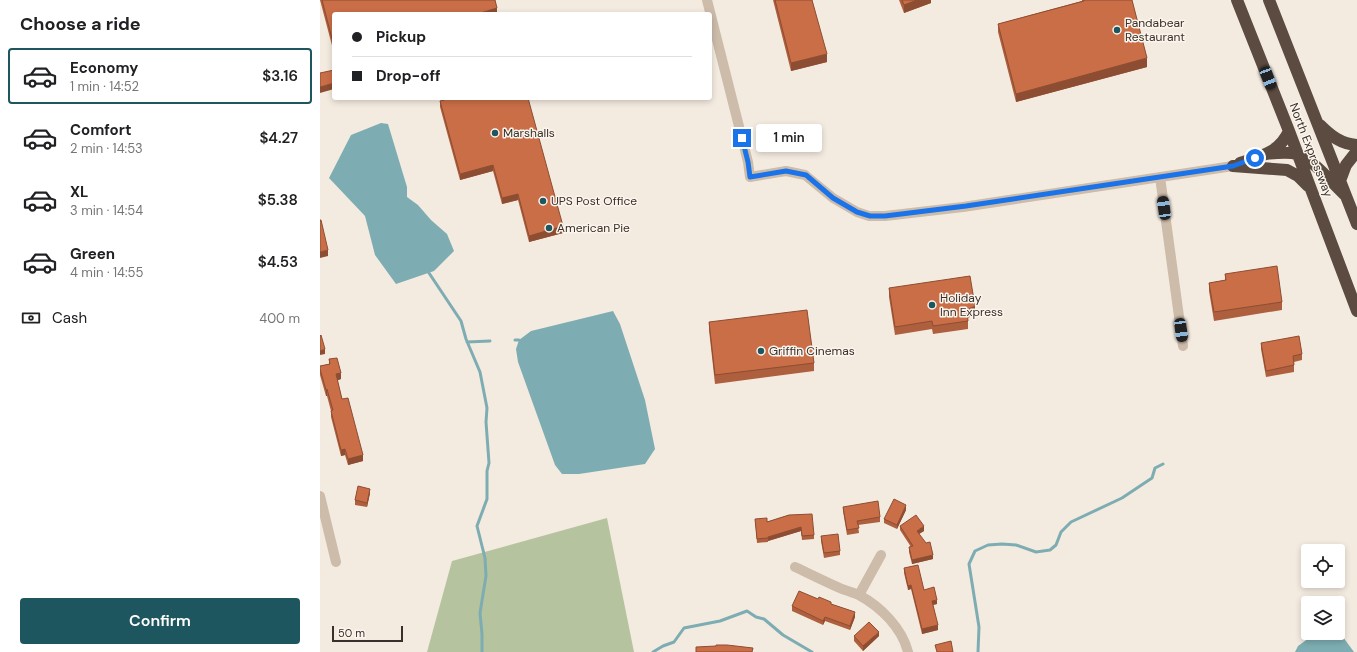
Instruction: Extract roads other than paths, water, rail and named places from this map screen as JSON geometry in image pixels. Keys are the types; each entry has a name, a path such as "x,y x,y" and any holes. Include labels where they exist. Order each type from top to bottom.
{"highway":[{"name":"North Expressway","path":"1237,0 1298,154 1357,311"},
{"name":"North Expressway","path":"1269,0 1357,224"},
{"path":"1316,118 1320,125 1335,138 1349,144 1357,145"},
{"path":"1233,166 1266,154 1276,148 1284,140 1289,131"},
{"path":"1340,181 1346,165 1357,151"},
{"path":"1266,154 1298,154 1313,164 1346,197"},
{"path":"1233,166 1287,170 1298,176 1310,187"}],"street":[{"path":"707,0 710,12"},
{"path":"712,20 748,162 750,177 786,171 806,175 833,198 857,212 870,216 885,216 963,207 1233,166"},
{"path":"1160,177 1183,346"},
{"path":"320,496 336,562"},
{"path":"859,595 881,555"},
{"path":"795,567 844,590 859,595 879,609 895,624 901,634 908,652"}],"water":[{"path":"381,123 388,124 407,187 407,197 418,205 431,220 447,234 454,251 434,271 396,284 375,255 365,216 329,178 351,135"},
{"path":"613,311 620,324 645,400 655,449 645,464 579,474 562,474 555,465 518,362 516,349 519,340 531,331"},
{"path":"1306,640 1345,640 1354,652 1295,652 1298,646"}],"waterway":[{"path":"429,273 461,321 466,339 480,372 487,408 486,422 489,463 487,471 487,499 477,526 485,558 486,576 480,613 482,652"},
{"path":"467,342 490,341"},
{"path":"978,652 979,627 969,564 975,551 988,545 1002,544 1016,545 1036,552 1050,550 1056,545 1061,532 1071,522 1122,498 1152,478 1155,468 1163,464"},
{"path":"653,652 674,642 684,628 720,621 747,611 756,617 764,619 783,635 812,652"}],"place":[{"name":"Pandabear Restaurant","path":"1117,30"},
{"name":"Marshalls","path":"495,133"},
{"name":"UPS Post Office","path":"543,201"},
{"name":"American Pie","path":"549,228"},
{"name":"Holiday Inn Express","path":"932,305"},
{"name":"Griffin Cinemas","path":"761,351"}]}
